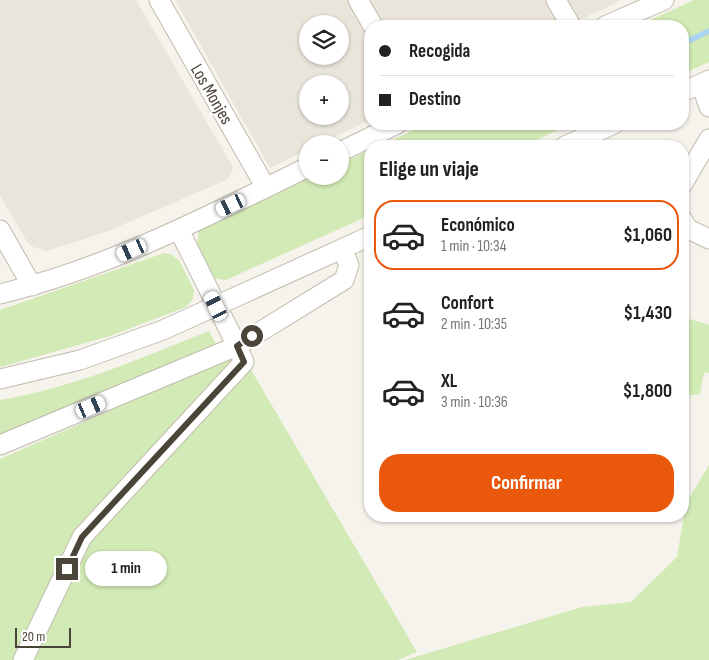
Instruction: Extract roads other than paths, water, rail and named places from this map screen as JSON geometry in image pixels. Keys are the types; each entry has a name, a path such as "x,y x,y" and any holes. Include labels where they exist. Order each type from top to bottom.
{"street":[{"name":"Los Monjes","path":"159,0 266,188"},
{"path":"358,0 370,20"},
{"path":"556,0 568,20"},
{"path":"619,20 664,0"},
{"path":"689,89 705,82 709,107"},
{"path":"364,140 385,130"},
{"path":"578,140 601,130"},
{"path":"689,173 709,139"},
{"path":"349,148 364,140"},
{"path":"0,294 101,264 179,230 299,172"},
{"path":"689,229 709,238"},
{"path":"0,230 32,286"},
{"path":"22,660 82,537 244,362 179,230"},
{"path":"0,379 80,360 163,330 364,239"},
{"path":"0,445 237,346 344,280 349,265 342,249"}],"waterway":[{"path":"689,41 709,31"}]}
